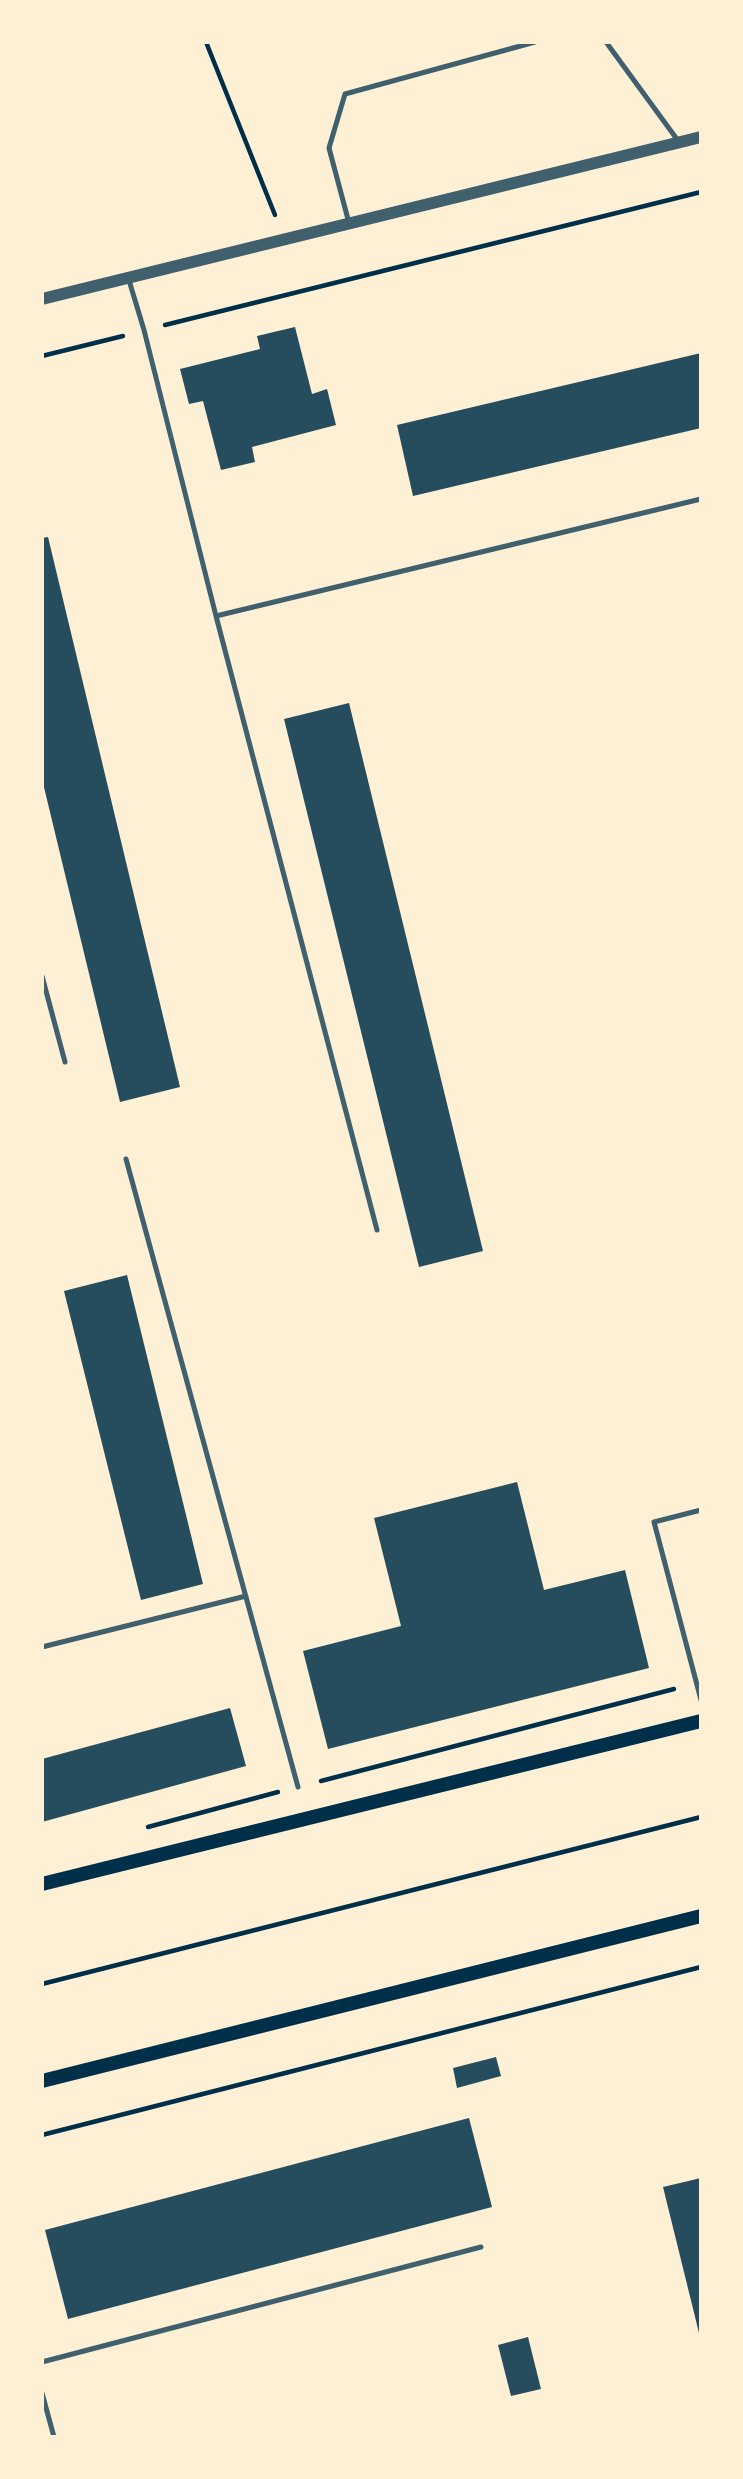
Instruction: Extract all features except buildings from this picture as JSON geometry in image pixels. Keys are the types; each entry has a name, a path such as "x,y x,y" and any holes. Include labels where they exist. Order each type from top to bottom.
{"main road":[{"path":"42,1884 701,1721"},
{"path":"42,2081 701,1916"}],"street":[{"path":"42,299 701,136"}],"lane":[{"path":"349,223 329,148 345,94 535,42"},
{"path":"606,42 679,142"},
{"path":"128,277 377,1230"},
{"path":"216,617 701,499"},
{"path":"42,976 65,1062"},
{"path":"127,1159 298,1787"},
{"path":"701,1510 654,1521 701,1700"},
{"path":"42,1647 246,1596"},
{"path":"42,2362 481,2247"},
{"path":"42,2393 54,2437"}],"path":[{"path":"206,42 284,239"},
{"path":"42,356 701,192"},
{"path":"136,1829 696,1683"},
{"path":"42,1984 701,1817"},
{"path":"42,2135 701,1967"}]}
